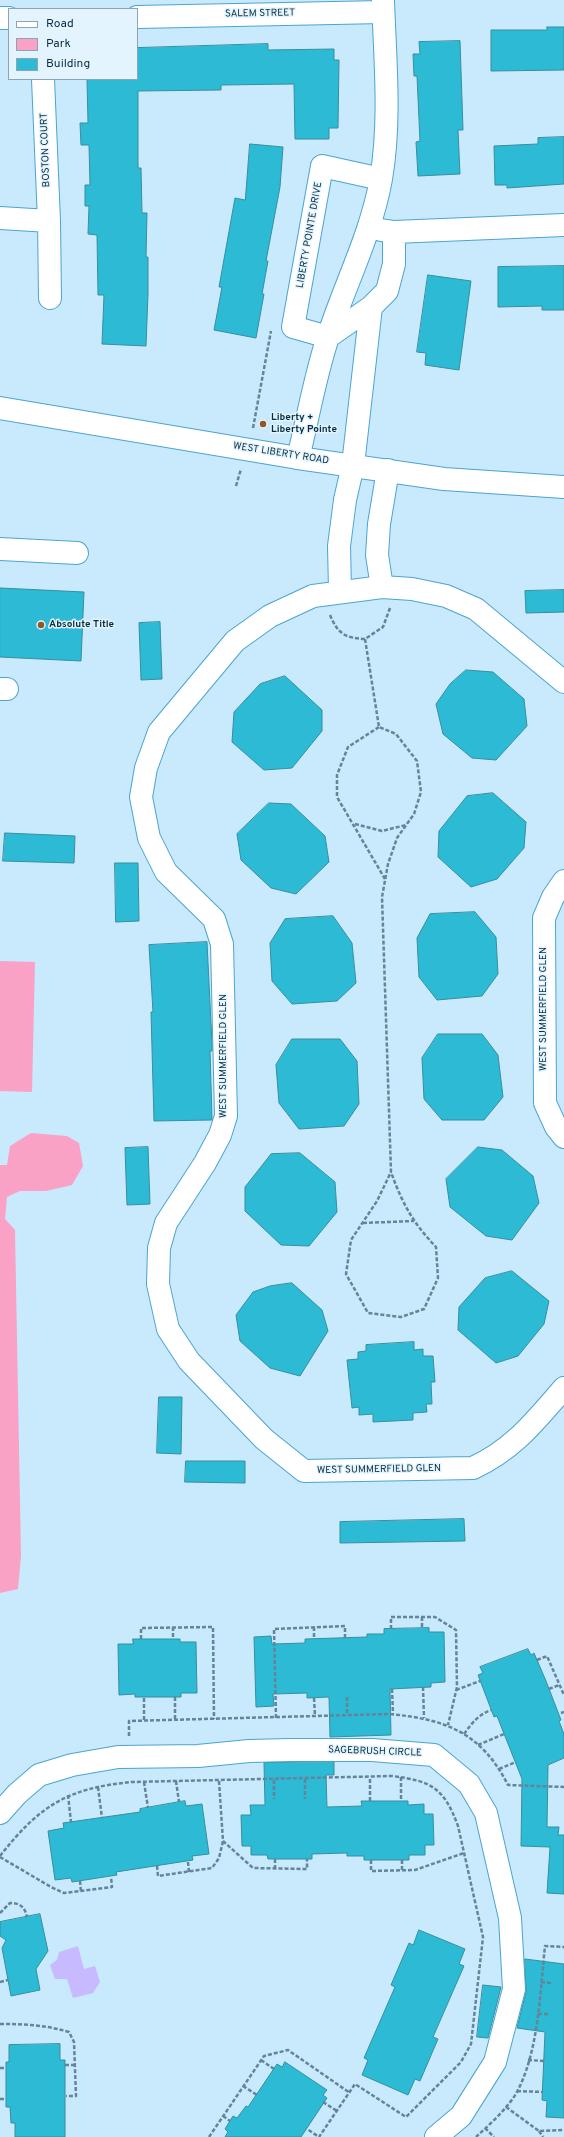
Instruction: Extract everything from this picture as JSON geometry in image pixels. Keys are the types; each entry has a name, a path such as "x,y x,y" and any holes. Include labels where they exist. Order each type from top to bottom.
{"street":[{"name":"SALEM STREET","path":"138,17 383,6"},
{"path":"298,458 328,337 370,229 381,179 385,140 387,89 383,6"},
{"name":"BOSTON COURT","path":"43,80 49,221 50,298"},
{"name":"LIBERTY POINTE DRIVE","path":"328,337 293,327 322,166 381,179"},
{"path":"0,218 49,221"},
{"path":"370,229 394,232 564,225"},
{"path":"328,337 371,307 387,291 394,264 394,232"},
{"path":"340,591 339,546 345,500 353,465 371,307"},
{"name":"WEST LIBERTY ROAD","path":"0,408 298,458 444,479 564,487"},
{"path":"386,597 376,555 379,524 388,470"},
{"path":"0,549 77,552"},
{"name":"WEST SUMMERFIELD GLEN","path":"564,682 476,609 446,596 412,589 386,597 340,591 313,596 270,616 236,641 159,732 146,768 141,797 149,838 166,872 214,919 222,944 226,1116 220,1135 205,1163 166,1223 159,1248 158,1284 168,1329 189,1361 264,1439 304,1471 473,1468 495,1458 526,1432 564,1388"},
{"name":"WEST SUMMERFIELD GLEN","path":"564,882 553,897 544,918 544,1056 545,1103 556,1127 564,1137"},
{"name":"SAGEBRUSH CIRCLE","path":"0,1814 17,1794 39,1775 72,1765 118,1758 198,1756 249,1751 290,1750 372,1750 434,1755 469,1784 486,1813 510,1918 514,1989 495,2062 461,2116 436,2137"}],"path":[{"path":"236,486 239,476"},
{"path":"328,611 336,630 351,638 365,639 383,627 386,597"},
{"path":"365,639 379,727"},
{"path":"379,727 348,747 337,775 337,797 385,879"},
{"path":"379,727 396,734 417,761 422,792 414,814 397,838 388,864 382,897 391,1172 399,1194 414,1221 436,1247 438,1278 424,1309 401,1318 368,1313 346,1274 351,1240 376,1201 391,1172"},
{"path":"354,824 382,831 406,825"},
{"path":"362,1223 414,1221"},
{"path":"391,1629 391,1617 435,1617 456,1630 456,1690 448,1725"},
{"path":"422,1617 422,1628"},
{"path":"276,1718 274,1629 345,1626 345,1638"},
{"path":"173,1627 173,1638"},
{"path":"141,1639 141,1628 213,1627 214,1719"},
{"path":"314,1627 314,1639"},
{"path":"537,1660 547,1656 564,1695"},
{"path":"456,1690 480,1681"},
{"path":"549,1689 559,1685"},
{"path":"423,1687 424,1718"},
{"path":"392,1689 393,1714"},
{"path":"175,1697 175,1720"},
{"path":"347,1697 347,1715"},
{"path":"144,1698 144,1720"},
{"path":"314,1698 315,1716"},
{"path":"464,1734 478,1717 491,1710"},
{"path":"478,1745 504,1734"},
{"path":"499,1769 516,1762"},
{"path":"370,1777 370,1801"},
{"path":"401,1777 401,1800"},
{"path":"111,1877 112,1887 81,1892 64,1892 51,1887 0,1856 36,1816 68,1795 109,1784 176,1781 401,1777 417,1779 433,1787 444,1797 458,1826 482,1937 471,2044 462,2062 406,2117 356,2084 319,2137 307,2129"},
{"path":"305,1779 305,1799"},
{"path":"274,1780 274,1800"},
{"path":"176,1781 179,1802"},
{"path":"157,1866 158,1876 212,1868 219,1858 223,1841 219,1781"},
{"path":"144,1782 148,1808"},
{"path":"98,1787 102,1818"},
{"path":"68,1795 71,1822"},
{"path":"223,1841 253,1868 307,1869 307,1859"},
{"path":"371,1860 371,1871 415,1870 464,1853"},
{"path":"275,1859 276,1869"},
{"path":"402,1860 402,1870"},
{"path":"188,1862 189,1872"},
{"path":"80,1881 81,1892"},
{"path":"0,1913 10,1903 17,1903 23,1907 27,1917"},
{"path":"476,2137 506,2107 517,2091 528,2060 538,2014 545,1946 564,1947"},
{"path":"0,1982 8,1980"},
{"path":"541,1982 552,1983"},
{"path":"538,2014 550,2014"},
{"path":"0,2024 51,2026 69,2032 74,2042 76,2096 66,2096"},
{"path":"209,2137 264,2056 288,2050 350,2093"},
{"path":"261,2060 274,2069"},
{"path":"528,2060 544,2061"},
{"path":"65,2065 75,2065"},
{"path":"0,2068 6,2068"},
{"path":"243,2086 257,2095"},
{"path":"517,2091 543,2092"},
{"path":"0,2099 6,2099"},
{"path":"323,2102 337,2111"},
{"path":"506,2107 539,2131 543,2137"},
{"path":"223,2116 230,2121"},
{"path":"485,2128 494,2137"},
{"path":"539,2131 564,2130"}],"green space":[{"path":"0,961 35,962 32,1092 0,1091"},
{"path":"31,1133 67,1136 79,1143 83,1166 72,1185 46,1191 20,1191 7,1197 5,1219 15,1230 21,1556 18,1589 0,1593 0,1165 7,1165 10,1146"}],"shaded area":[{"path":"78,1946 84,1969 95,1966 100,1982 93,1993 73,1998 67,1979 55,1979 50,1965 57,1960 59,1952"}],"building":[{"path":"547,27 564,27 564,70 491,71 491,30 547,30"},
{"path":"460,41 463,130 458,130 460,174 418,176 416,142 420,141 417,76 414,76 413,54 420,54 419,42"},
{"path":"268,44 268,50 334,49 334,60 339,60 338,128 329,128 329,139 295,139 294,84 221,85 221,90 138,91 138,168 141,168 142,213 147,213 146,257 148,257 148,294 146,346 102,344 104,295 98,295 97,235 88,234 89,206 85,206 85,185 90,185 89,145 81,145 80,123 88,123 87,80 138,80 138,48"},
{"path":"564,137 564,184 507,188 507,185 495,185 494,146 538,144 538,138"},
{"path":"250,144 283,147 280,187 266,261 268,261 262,294 264,294 256,338 214,330 222,287 219,287 235,198 245,200"},
{"path":"564,266 564,310 542,310 542,306 498,307 498,267"},
{"path":"428,275 471,281 459,370 425,365 426,353 417,352"},
{"name":"Absolute Title","path":"0,588 84,592 81,661 0,657"},
{"path":"564,590 564,612 526,613 525,591"},
{"path":"160,622 162,679 141,680 139,623"},
{"path":"466,670 493,672 524,699 527,726 496,760 472,758 443,734 436,704 450,684"},
{"path":"285,676 322,710 322,731 292,768 264,770 232,742 234,712 260,684"},
{"path":"493,793 526,822 524,848 497,879 471,887 438,857 439,831 467,796"},
{"path":"269,803 291,804 325,836 329,862 296,894 271,888 241,860 237,834"},
{"path":"5,833 75,836 74,863 3,861"},
{"path":"115,863 138,863 139,921 116,922"},
{"path":"475,912 496,937 498,974 482,996 437,1000 419,977 417,938 430,914"},
{"path":"333,916 352,943 356,983 337,1001 292,1004 272,981 270,943 285,919"},
{"path":"207,942 212,1044 212,1051 210,1051 212,1120 154,1121 151,1012 153,1012 149,945"},
{"path":"438,1034 482,1034 498,1055 503,1097 484,1120 442,1120 424,1099 422,1058"},
{"path":"292,1039 340,1039 357,1061 359,1104 344,1126 299,1129 279,1103 276,1065"},
{"path":"148,1147 150,1204 127,1205 125,1148"},
{"path":"478,1147 502,1150 533,1176 539,1203 512,1240 486,1236 450,1207 446,1179"},
{"path":"300,1153 335,1182 337,1212 309,1246 281,1245 245,1211 245,1187 271,1154"},
{"path":"512,1271 549,1301 544,1324 518,1356 496,1363 458,1330 459,1307 485,1278"},
{"path":"292,1283 322,1310 328,1331 300,1376 270,1368 240,1341 236,1315 253,1292 270,1286"},
{"path":"414,1342 414,1350 423,1349 423,1356 433,1356 435,1382 431,1382 432,1404 426,1404 427,1412 413,1413 413,1420 373,1422 373,1414 359,1415 359,1407 352,1408 347,1360 358,1359 358,1352 366,1351 366,1345"},
{"path":"159,1397 182,1397 181,1454 157,1453"},
{"path":"186,1461 245,1461 245,1483 185,1482"},
{"path":"464,1519 465,1541 340,1543 340,1522"},
{"path":"429,1628 429,1632 444,1632 445,1682 431,1683 431,1687 390,1689 391,1735 330,1737 329,1697 307,1698 307,1693 273,1694 274,1706 256,1707 254,1637 271,1636 272,1644 305,1643 305,1639 367,1637 367,1634 384,1634 384,1629"},
{"path":"133,1639 180,1639 180,1642 196,1642 197,1693 181,1693 181,1697 135,1697 135,1694 119,1695 118,1644 133,1644"},
{"path":"528,1649 531,1655 534,1653 546,1681 561,1720 559,1721 564,1734 564,1758 548,1765 547,1827 559,1827 558,1835 564,1835 564,1894 547,1893 550,1847 521,1846 522,1779 497,1716 494,1717 478,1675 483,1673 480,1667"},
{"path":"334,1762 334,1775 326,1775 327,1807 362,1806 361,1801 408,1801 408,1805 424,1804 424,1814 433,1814 434,1845 425,1845 425,1855 409,1855 409,1860 364,1860 364,1856 347,1856 347,1853 312,1854 312,1859 268,1859 267,1855 251,1855 251,1846 242,1846 241,1815 251,1815 250,1805 265,1805 264,1763"},
{"path":"185,1801 186,1806 202,1804 209,1854 192,1856 193,1860 116,1872 117,1875 72,1882 71,1878 55,1880 48,1831 64,1828 63,1823 140,1812 140,1809"},
{"path":"40,1914 48,1951 36,1969 40,1990 11,1996 2,1948 6,1940 0,1936 0,1922"},
{"path":"419,1930 465,1949 459,1964 464,1966 433,2037 438,2039 420,2081 415,2079 408,2095 362,2075 368,2060 364,2058 395,1987 391,1985 409,1943 413,1945"},
{"path":"525,1959 564,1964 564,2118 546,2117 547,2101 542,2100 545,2032 517,2028 526,1992"},
{"path":"483,1985 501,1987 488,2038 477,2037"},
{"path":"60,2044 60,2060 65,2060 65,2137 15,2137 15,2123 11,2123 10,2107 6,2107 6,2062 9,2062 9,2045"},
{"path":"285,2062 327,2090 323,2095 327,2098 301,2137 225,2137 228,2132 225,2129 233,2116 237,2118 246,2106 248,2107 277,2064 282,2067"}],"place":[{"name":"Liberty + Liberty Pointe","path":"263,424"},
{"name":"Absolute Title","path":"41,625"}]}
